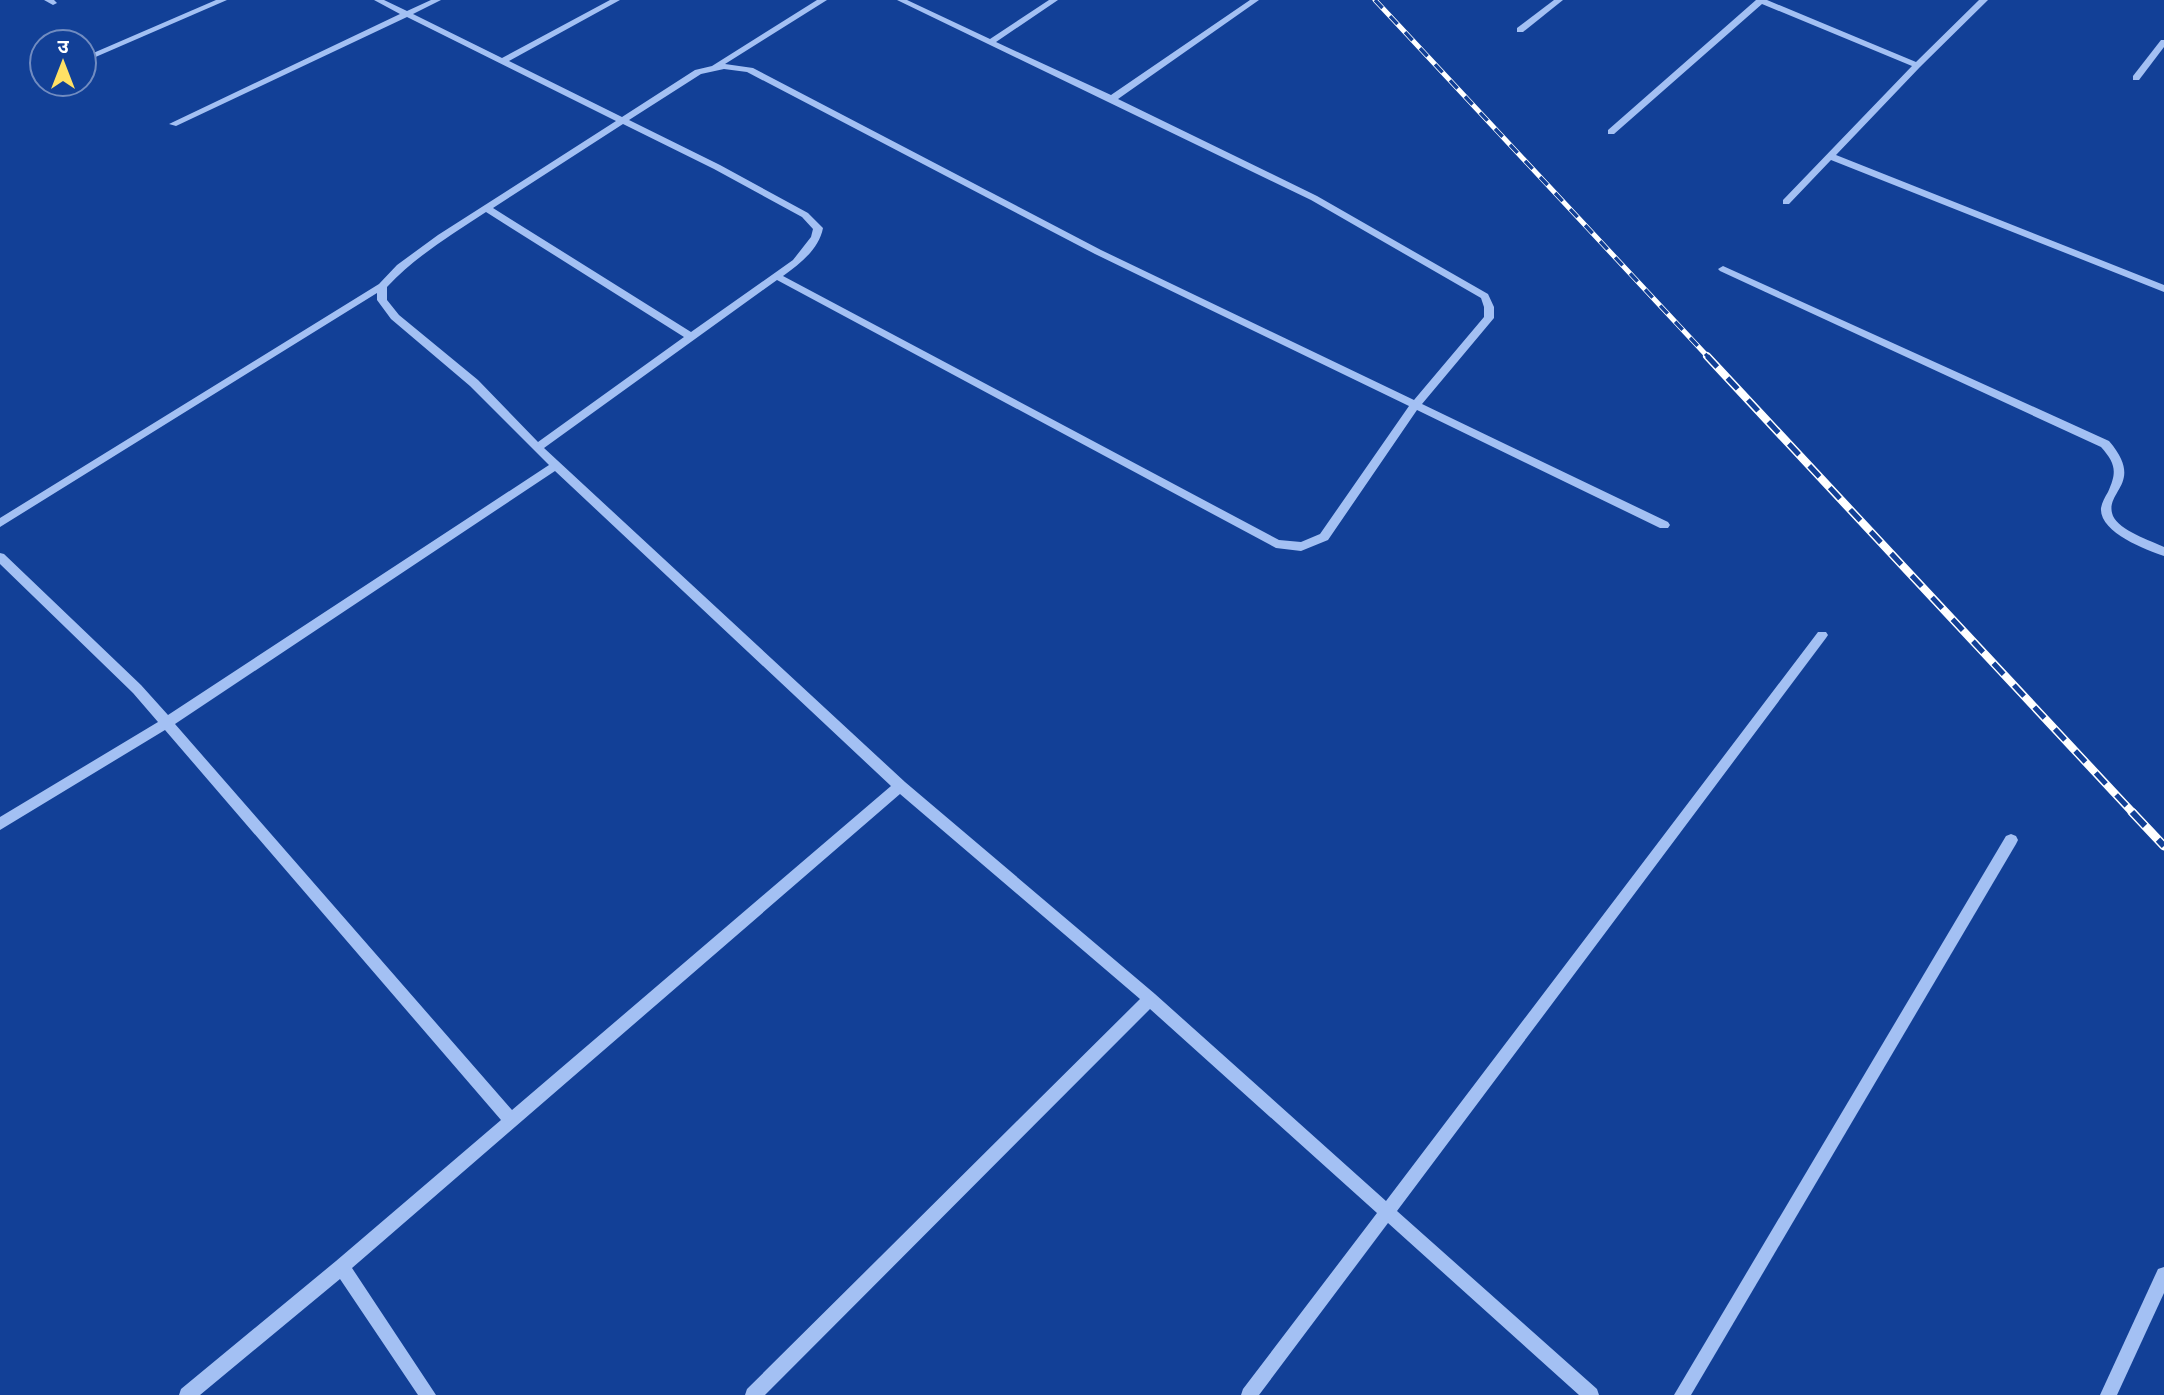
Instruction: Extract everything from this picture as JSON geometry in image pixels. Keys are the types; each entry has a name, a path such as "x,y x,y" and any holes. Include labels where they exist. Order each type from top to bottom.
{"street":[{"path":"98,54 223,0"},
{"path":"378,0 717,167 814,222 818,228 816,238 796,262 778,277 691,336 537,448"},
{"path":"173,124 438,0"},
{"path":"503,61 616,0"},
{"path":"715,67 823,0"},
{"path":"778,277 1276,544 1289,548 1301,547 1324,537 1415,405 1489,318 1485,296 1314,198 901,0"},
{"path":"990,42 1054,0"},
{"path":"1112,99 1255,0"},
{"path":"1520,30 1559,0"},
{"path":"1611,132 1760,0 1917,65"},
{"path":"1786,202 1982,0"},
{"path":"2136,78 2164,42"},
{"path":"0,523 382,286 400,267 485,207 698,72 715,67 735,66 750,70 1098,251 1664,526"},
{"path":"1829,156 2164,289"},
{"path":"485,207 691,336"},
{"path":"1723,269 2105,444 2116,454 2121,465 2120,476 2106,508 2108,517 2116,526 2164,552"},
{"path":"382,286 382,300 395,317 474,383 537,448 900,786 1150,999 1591,1395"},
{"path":"0,824 166,723 556,465"},
{"path":"0,557 136,690 166,723 511,1120"},
{"path":"1249,1395 1822,635"},
{"path":"187,1395 342,1267 900,786"},
{"path":"1682,1395 2011,841"},
{"path":"753,1395 1150,999"},
{"path":"342,1267 428,1395"},
{"path":"2108,1395 2164,1275"}],"railway":[{"path":"1375,0 1709,358"},
{"path":"1707,356 2134,814"},
{"path":"2132,812 2164,846"}]}
